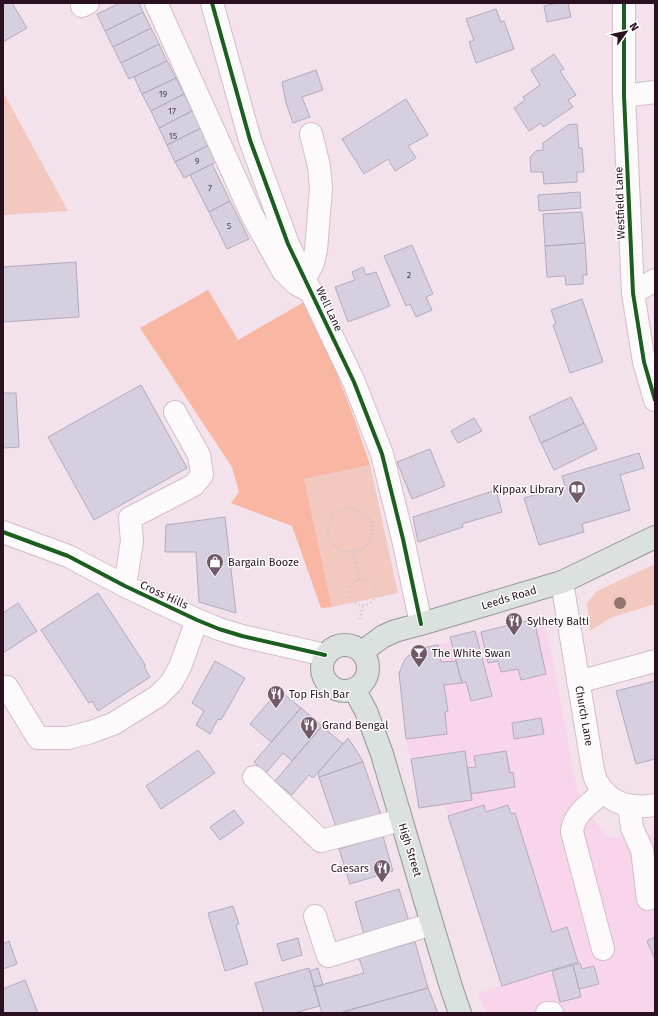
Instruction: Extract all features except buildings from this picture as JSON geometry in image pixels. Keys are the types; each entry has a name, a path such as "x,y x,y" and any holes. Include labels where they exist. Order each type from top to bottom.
{"main road":[{"name":"Leeds Road","path":"362,652 382,637 395,631 562,582 655,537"},
{"path":"343,645 353,646 362,652 366,660 368,668 366,678 361,685 351,690 340,690 330,685 323,676 322,665 325,655 332,648 343,645"},
{"name":"High Street","path":"354,689 366,711 382,754 460,1013"}],"street":[{"path":"156,3 252,215 283,271 296,284 308,285 316,250 321,188 319,166 311,134"},
{"name":"Well Lane","path":"212,3 250,140 288,244 354,382 382,454 403,539 421,624"},
{"name":"Westfield Lane","path":"624,3 624,96 633,293 644,362 655,400"},
{"path":"624,96 655,92"},
{"path":"633,293 655,280"},
{"path":"125,586 132,541 130,518 194,485 202,475 199,455 175,412"},
{"name":"Cross Hills","path":"3,532 68,556 125,586 219,629 242,636 325,655"},
{"name":"Church Lane","path":"562,582 593,770 597,782 603,792"},
{"path":"7,687 38,738 68,738 91,732 113,724 158,696 171,683 180,667 197,620"},
{"path":"578,682 655,661"},
{"path":"254,777 321,841 401,820"},
{"path":"603,949 572,832 574,820 578,814 603,792 613,800 624,805 655,805"},
{"path":"629,805 632,828 642,850 648,899"},
{"path":"315,916 328,956 432,924"},
{"path":"547,1013 552,1013"}],"path":[{"path":"351,508 358,509 364,513 372,525 370,539 366,545 360,549 352,551 346,551 333,544 328,531 332,517 343,509 351,508"},
{"path":"352,551 359,579"},
{"path":"359,579 368,579 376,588 374,600 367,604 358,604 350,594 352,584 359,579"}],"shaded area":[{"path":"3,92 68,211 3,215"},
{"path":"208,290 238,340 304,302 336,371 370,465 304,479 332,607 321,608 292,526 231,503 239,492 232,467 140,328"},
{"path":"370,465 398,593 332,607 304,479"},
{"path":"655,564 655,604 610,618 590,631 587,603 597,591"},
{"path":"534,619 543,624 549,641 572,768 580,796 590,815 608,838 655,834 655,1013 487,1013 478,993 502,986 445,806 419,808 411,759 406,739 399,673 405,659 416,649 451,642 450,637 475,631 475,633"}],"cycle path":[{"path":"212,3 250,140 288,244 354,382 382,454 403,539 421,624"},
{"path":"624,3 624,96 633,293 644,362 655,400"},
{"path":"3,532 68,556 125,586 219,629 242,636 325,655"}],"place":[{"name":"Kippax Library","path":"577,504"},
{"name":"Bargain Booze","path":"215,577"},
{"name":"Sylhety Balti","path":"514,636"},
{"name":"The White Swan","path":"419,668"},
{"name":"Top Fish Bar","path":"276,709"},
{"name":"Grand Bengal","path":"309,740"},
{"name":"Caesars","path":"382,883"}]}
